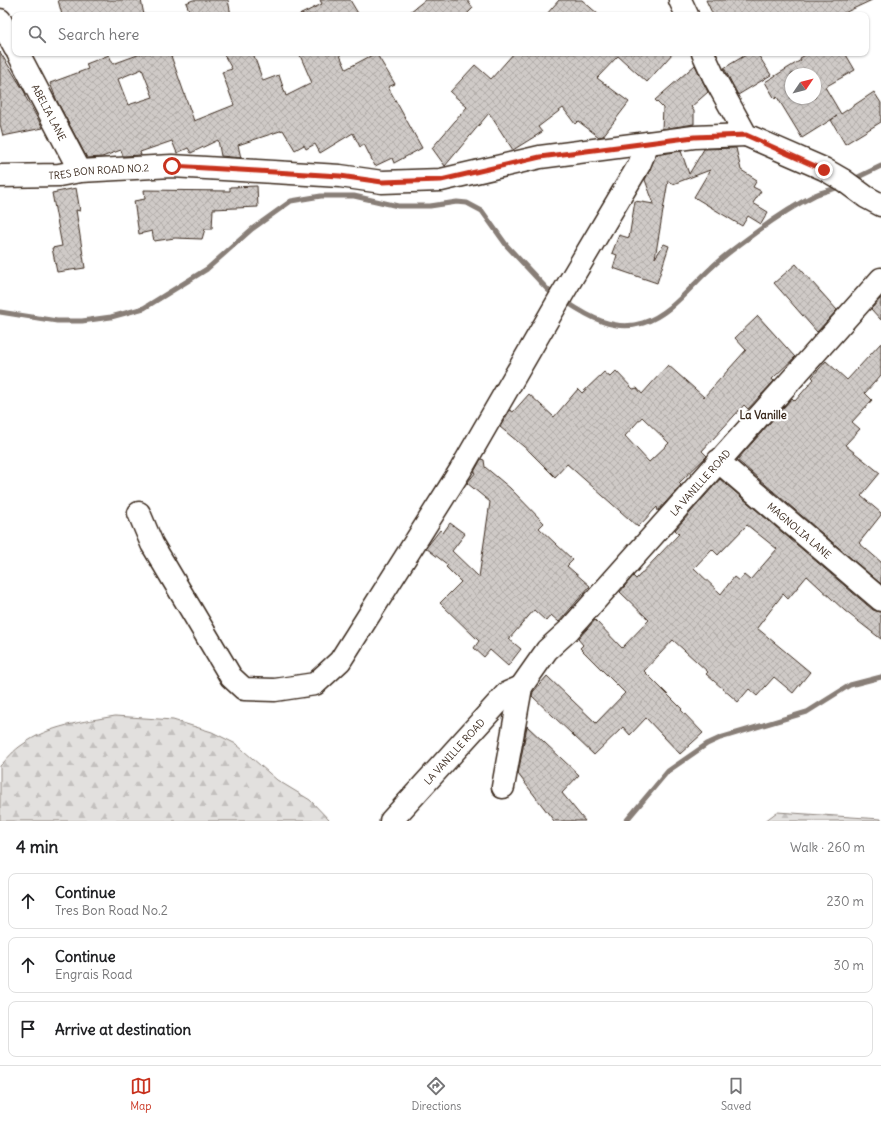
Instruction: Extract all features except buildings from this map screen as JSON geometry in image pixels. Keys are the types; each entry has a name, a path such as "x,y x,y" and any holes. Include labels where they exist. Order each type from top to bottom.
{"street":[{"path":"680,0 686,12"},
{"path":"0,20 12,42"},
{"name":"ABELIA LANE","path":"20,56 80,171"},
{"path":"704,56 714,77 746,135 843,180 877,203"},
{"name":"TRES BON ROAD NO.2","path":"0,176 59,175 80,171 189,167 340,176 382,182 441,180 540,157 694,137 746,135"},
{"path":"139,513 152,544 231,677 239,685 244,689 275,690 315,684 340,661 460,471 639,165 648,143"},
{"name":"LA VANILLE ROAD","path":"504,787 521,687 548,650 569,630 881,279"},
{"name":"MAGNOLIA LANE","path":"718,461 881,600"},
{"name":"LA VANILLE ROAD","path":"391,821 506,693 521,687"}],"green space":[{"path":"115,716 173,720 212,732 236,744 277,780 310,800 330,821 0,821 0,766 16,749 32,738 67,725"},
{"path":"777,812 881,819 881,821 765,821"}],"waterway":[{"path":"852,180 881,166"},
{"path":"565,301 593,317 612,324 622,326 632,325 653,319 671,307 703,275 733,249 763,227 806,200 841,186"},
{"path":"0,312 57,321 82,321 111,317 144,308 207,269 252,229 291,201 321,196 354,196 398,206 430,206 457,202 467,203 482,211 507,246 548,290 556,296"},
{"path":"626,821 668,771 707,744 720,738 807,712 850,685 881,677"}],"district":[{"name":"La Vanille","path":"763,415"}],"route":[{"path":"172,166 340,176 382,182 441,180 540,157 694,137 746,135 824,170"}]}
